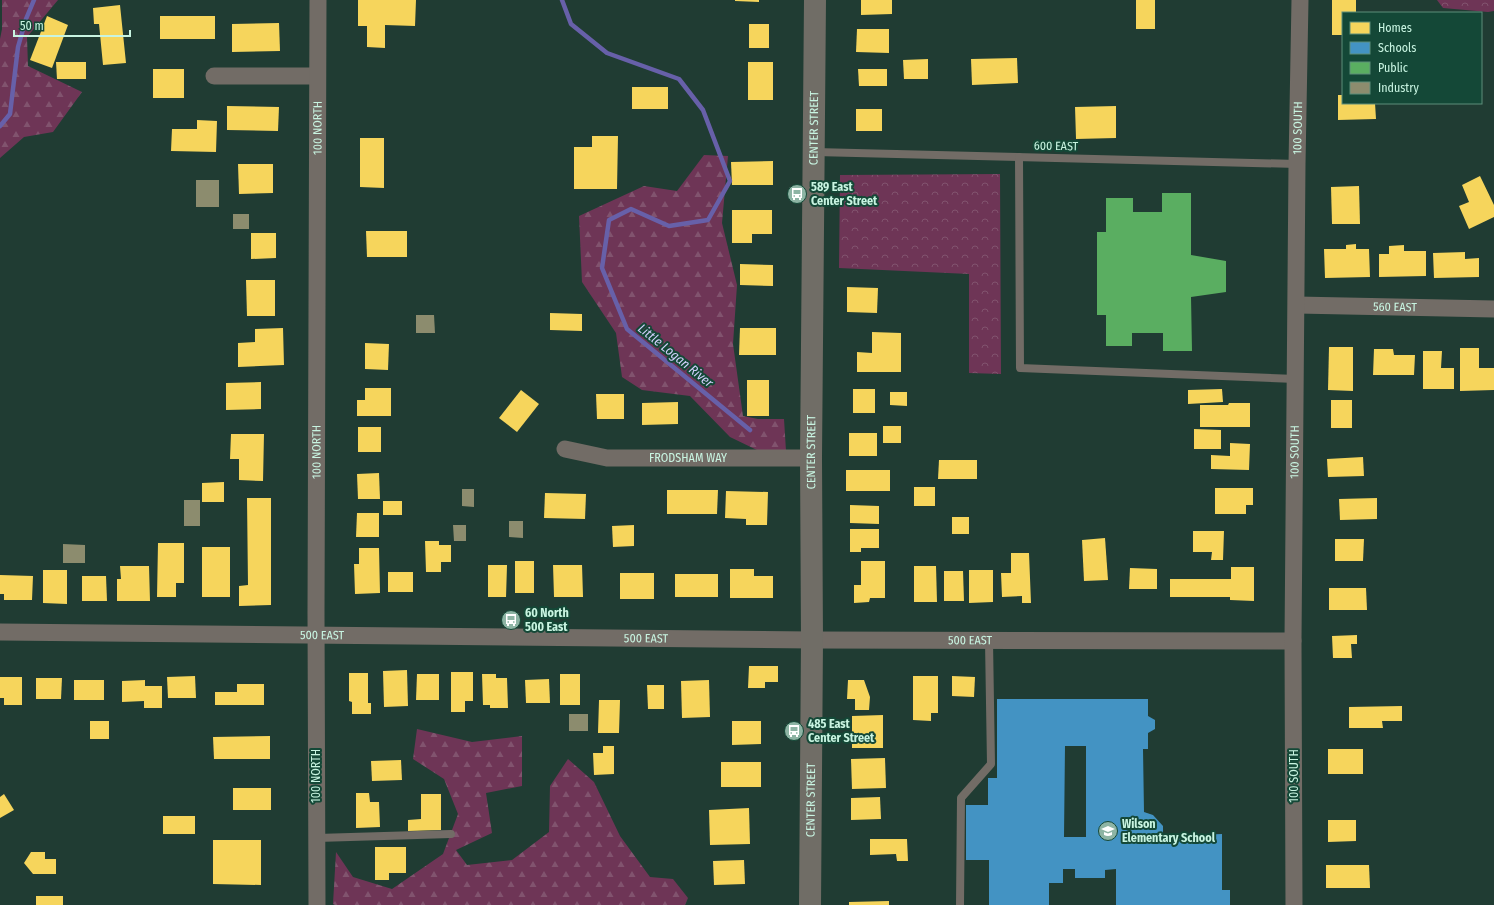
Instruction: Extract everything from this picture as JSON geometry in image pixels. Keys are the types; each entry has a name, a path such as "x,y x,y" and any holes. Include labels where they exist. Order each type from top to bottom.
{"street":[{"name":"100 NORTH","path":"316,905 318,0"},
{"name":"CENTER STREET","path":"810,905 815,0"},
{"name":"100 SOUTH","path":"1294,905 1293,641 1297,164 1300,0"},
{"path":"214,76 317,76"},
{"name":"560 EAST","path":"1297,306 1494,308"},
{"name":"FRODSHAM WAY","path":"565,449 607,458 812,458"},
{"name":"500 EAST","path":"0,632 812,640 1293,641"}],"lane":[{"name":"600 EAST","path":"815,152 1297,164"},
{"path":"1019,157 1020,368 1296,379"},
{"path":"960,905 960,798 991,764 989,641"},
{"path":"317,838 451,834"}],"green space":[{"path":"2,0 58,0 27,37 28,66 82,92 53,132 24,137 0,158 0,39 2,29"},
{"path":"1437,0 1494,0 1494,11 1488,12 1443,8"},
{"path":"704,155 728,156 722,223 737,285 733,344 743,416 758,419 784,419 786,451 759,451 730,437 690,396 642,390 622,377 616,333 582,282 579,216 644,186 677,191"},
{"path":"1000,174 1001,374 969,373 969,274 839,268 840,175"},
{"path":"417,729 472,742 522,736 522,786 486,793 492,833 456,850 467,865 512,860 549,832 550,786 568,759 594,782 620,836 650,877 673,879 688,898 685,905 333,904 336,852 353,877 392,889 443,854 458,814 444,779 413,759"}],"building: Homes":[{"path":"358,0 416,0 415,26 385,25 385,48 367,47 367,26 358,26"},
{"path":"759,0 759,2 735,1"},
{"path":"861,0 892,0 892,14 861,15"},
{"path":"1136,0 1155,0 1155,29 1136,29"},
{"path":"1332,0 1356,0 1356,12 1342,12 1342,35 1332,35"},
{"path":"120,5 126,63 103,65 99,24 94,24 93,8"},
{"path":"47,16 68,25 52,68 30,60"},
{"path":"160,16 215,16 215,39 160,39"},
{"path":"279,23 280,51 232,52 232,24"},
{"path":"749,24 769,24 769,48 749,48"},
{"path":"857,29 889,29 889,53 856,52"},
{"path":"1017,58 1018,83 972,85 971,59"},
{"path":"928,59 928,79 904,79 903,60"},
{"path":"56,62 86,62 86,79 57,79"},
{"path":"748,62 773,62 773,100 748,100"},
{"path":"153,69 184,69 184,98 153,98"},
{"path":"858,69 887,69 887,86 859,86"},
{"path":"632,87 668,87 668,109 632,109"},
{"path":"1338,95 1342,95 1342,104 1375,104 1376,119 1338,120"},
{"path":"227,106 279,107 278,131 227,130"},
{"path":"1116,106 1116,138 1076,139 1075,107"},
{"path":"856,109 882,109 882,131 856,131"},
{"path":"197,120 217,121 216,152 171,151 172,129 197,129"},
{"path":"592,136 618,136 617,189 574,189 574,147 592,147"},
{"path":"360,138 384,138 384,188 360,187"},
{"path":"773,161 773,185 732,185 731,162"},
{"path":"238,164 273,164 273,193 239,194"},
{"path":"1480,176 1494,205 1494,217 1469,229 1459,206 1469,202 1462,185"},
{"path":"1359,186 1360,224 1332,224 1331,187"},
{"path":"732,210 772,210 772,234 752,234 752,243 732,243"},
{"path":"366,231 407,231 407,257 367,257"},
{"path":"251,233 276,233 276,258 251,259"},
{"path":"1356,244 1356,249 1369,249 1370,277 1325,278 1324,249 1346,249 1346,245"},
{"path":"1404,245 1404,251 1426,251 1426,276 1379,277 1379,254 1389,254 1389,246"},
{"path":"1465,252 1465,259 1479,258 1479,277 1434,278 1433,253"},
{"path":"740,264 773,265 773,286 740,285"},
{"path":"246,280 275,280 275,316 247,316"},
{"path":"847,287 878,288 877,313 847,312"},
{"path":"550,313 582,314 582,331 550,330"},
{"path":"283,328 284,365 238,367 238,343 255,342 255,329"},
{"path":"740,328 776,328 776,355 739,355"},
{"path":"872,332 901,333 901,372 857,372 857,352 872,353"},
{"path":"365,343 389,344 388,370 365,369"},
{"path":"1329,347 1353,347 1353,391 1328,390"},
{"path":"1460,348 1479,348 1479,368 1494,368 1494,390 1460,391"},
{"path":"1374,349 1393,349 1394,355 1415,355 1414,375 1373,375"},
{"path":"1423,351 1442,351 1441,368 1454,368 1454,389 1423,389"},
{"path":"747,380 769,380 769,416 747,416"},
{"path":"261,382 261,409 226,410 226,383"},
{"path":"365,388 391,388 391,416 357,416 357,400 365,400"},
{"path":"853,389 875,389 875,413 853,413"},
{"path":"1222,389 1223,402 1188,404 1188,390"},
{"path":"521,390 539,404 517,432 499,418"},
{"path":"890,392 907,392 907,406 890,405"},
{"path":"596,394 624,394 624,419 597,419"},
{"path":"1331,400 1352,400 1352,428 1331,428"},
{"path":"678,402 678,424 642,425 642,403"},
{"path":"1229,403 1250,403 1250,427 1200,427 1200,405 1228,405"},
{"path":"883,426 901,426 901,443 883,443"},
{"path":"358,427 381,427 381,452 358,452"},
{"path":"1194,429 1221,430 1221,449 1194,449"},
{"path":"849,433 877,433 877,456 849,456"},
{"path":"231,434 264,434 263,481 239,480 239,459 230,459"},
{"path":"1230,443 1250,444 1249,470 1211,469 1211,455 1230,456"},
{"path":"1363,457 1364,476 1328,477 1327,459"},
{"path":"939,460 977,460 977,479 938,479"},
{"path":"846,470 890,470 890,491 846,491"},
{"path":"379,473 380,499 358,499 357,474"},
{"path":"224,482 224,502 202,502 202,483"},
{"path":"914,487 935,487 935,506 914,506"},
{"path":"1215,488 1253,488 1253,505 1246,505 1246,514 1215,514"},
{"path":"667,490 718,490 717,514 667,514"},
{"path":"726,491 768,492 767,525 746,525 746,519 725,518"},
{"path":"545,493 586,494 585,519 544,518"},
{"path":"247,498 271,498 271,605 239,606 239,586 248,585"},
{"path":"1377,498 1377,519 1340,520 1339,499"},
{"path":"383,501 402,501 402,515 383,515"},
{"path":"850,505 879,506 879,524 850,523"},
{"path":"357,513 379,513 379,537 356,537"},
{"path":"952,517 969,517 969,534 952,534"},
{"path":"634,525 634,546 613,547 612,526"},
{"path":"850,529 879,529 879,548 861,548 861,552 850,552"},
{"path":"1193,531 1224,531 1223,560 1211,560 1212,552 1193,552"},
{"path":"1105,538 1108,580 1084,581 1082,540"},
{"path":"1335,539 1364,539 1363,561 1335,561"},
{"path":"425,541 439,541 439,545 451,545 451,562 441,562 441,572 426,572"},
{"path":"158,543 184,543 184,583 176,583 176,597 157,597"},
{"path":"202,547 230,547 230,597 202,597"},
{"path":"359,548 379,548 380,593 355,594 354,564 359,564"},
{"path":"1011,553 1029,553 1031,603 1022,603 1022,596 1002,597 1001,573 1011,573"},
{"path":"515,561 534,561 534,593 515,593"},
{"path":"861,561 885,561 885,598 870,598 869,602 854,603 854,585 861,585"},
{"path":"488,565 507,565 506,597 488,597"},
{"path":"553,565 582,565 583,597 554,597"},
{"path":"120,566 149,566 150,601 117,601 117,579 121,579"},
{"path":"914,566 936,566 937,602 914,602"},
{"path":"1231,567 1254,567 1254,601 1230,600 1230,597 1170,597 1170,579 1231,579"},
{"path":"1130,568 1157,569 1157,589 1129,589"},
{"path":"730,569 754,569 754,576 773,576 773,598 730,598"},
{"path":"43,570 67,570 67,604 43,603"},
{"path":"969,570 993,570 993,602 969,603"},
{"path":"944,571 963,571 964,601 944,601"},
{"path":"388,572 413,572 413,592 388,592"},
{"path":"620,573 654,573 654,599 620,599"},
{"path":"675,574 718,574 718,597 675,597"},
{"path":"0,575 33,576 32,600 4,600 4,594 0,594"},
{"path":"82,576 106,576 107,601 82,601"},
{"path":"1329,588 1366,588 1367,610 1329,610"},
{"path":"1357,635 1357,644 1351,644 1352,658 1333,658 1332,636"},
{"path":"749,666 778,666 778,682 765,682 765,688 748,688"},
{"path":"407,670 408,706 384,707 383,671"},
{"path":"451,672 473,672 473,701 465,701 465,712 451,712"},
{"path":"349,673 368,673 368,703 371,703 371,714 352,714 352,702 349,701"},
{"path":"417,674 439,674 439,700 416,700"},
{"path":"482,674 496,674 496,678 507,678 508,708 490,708 490,705 483,705"},
{"path":"560,674 580,674 580,705 560,705"},
{"path":"195,676 196,698 168,698 167,677"},
{"path":"913,676 938,676 938,713 931,713 931,721 913,720"},
{"path":"952,676 975,677 974,697 952,696"},
{"path":"0,677 22,677 22,705 4,705 4,698 0,698"},
{"path":"36,678 62,678 61,699 36,699"},
{"path":"549,679 550,703 526,703 525,680"},
{"path":"74,680 104,680 104,700 74,700"},
{"path":"145,680 145,686 162,686 162,708 144,708 144,701 122,702 122,681"},
{"path":"709,680 710,717 682,718 681,681"},
{"path":"848,680 864,680 870,697 869,710 855,710 855,699 847,699"},
{"path":"237,684 264,684 264,705 215,705 215,692 237,692"},
{"path":"647,685 664,685 664,709 648,709"},
{"path":"599,700 620,700 619,733 598,733"},
{"path":"1402,706 1402,721 1382,721 1383,728 1349,728 1349,707"},
{"path":"883,715 883,748 852,748 852,716"},
{"path":"90,721 109,721 109,739 90,739"},
{"path":"732,721 761,721 761,744 732,745"},
{"path":"270,736 270,759 214,759 213,737"},
{"path":"603,746 614,746 614,774 594,775 593,753 603,753"},
{"path":"1328,749 1363,749 1363,774 1328,774"},
{"path":"885,758 886,788 852,789 851,759"},
{"path":"401,760 402,780 372,781 371,761"},
{"path":"721,762 761,762 761,787 721,787"},
{"path":"233,788 271,788 271,810 233,810"},
{"path":"356,793 369,793 370,802 379,802 380,827 356,828"},
{"path":"4,794 14,810 0,818 0,797"},
{"path":"421,794 441,794 441,830 408,831 408,820 421,819"},
{"path":"880,797 881,819 851,820 851,798"},
{"path":"749,808 750,844 710,845 709,810"},
{"path":"163,816 195,816 195,834 163,834"},
{"path":"1328,820 1356,820 1356,841 1328,842"},
{"path":"870,839 907,839 908,861 897,861 896,854 870,855"},
{"path":"213,840 261,840 261,885 213,884"},
{"path":"375,847 406,847 406,873 389,873 389,880 375,880"},
{"path":"31,852 45,852 45,859 56,859 56,874 33,874 24,863"},
{"path":"744,860 745,884 714,885 713,861"},
{"path":"1326,865 1369,865 1370,888 1326,888"},
{"path":"36,896 63,896 63,905 36,905"},
{"path":"889,901 889,905 849,905 849,902"}],"building: Schools":[{"path":"997,699 1148,699 1148,716 1155,720 1155,729 1148,733 1148,749 1143,749 1144,812 1153,815 1163,826 1163,839 1195,838 1195,835 1222,834 1222,890 1230,890 1230,905 1116,905 1116,869 1105,870 1105,878 1075,878 1075,869 1063,869 1063,883 1049,883 1049,905 989,905 989,860 966,860 966,805 988,805 988,778 997,778","holes":["1065,746 1086,746 1086,837 1064,837"]}],"building: Public":[{"path":"1162,193 1191,193 1191,255 1226,261 1226,292 1191,297 1192,351 1163,351 1163,333 1132,333 1132,346 1106,346 1106,315 1097,315 1097,232 1106,232 1106,198 1133,198 1133,212 1162,212"}],"building: Industry":[{"path":"196,180 219,180 219,207 196,207"},
{"path":"233,214 249,214 249,229 233,229"},
{"path":"416,315 434,315 435,333 416,333"},
{"path":"462,489 474,489 474,507 462,506"},
{"path":"184,500 200,500 200,526 184,526"},
{"path":"509,521 523,521 523,538 509,537"},
{"path":"453,525 466,525 466,541 454,541"},
{"path":"63,544 85,545 85,563 63,563"},
{"path":"569,714 588,714 588,731 569,731"}],"waterway":[{"path":"0,126 10,114 18,47 26,19 34,0"},
{"name":"Little Logan River","path":"562,0 571,24 607,53 679,79 703,110 730,181 708,220 669,226 631,209 609,220 602,268 627,329 750,430"}],"place":[{"name":"589 East Center Street","path":"797,194"},
{"name":"60 North 500 East","path":"511,620"},
{"name":"485 East Center Street","path":"794,731"},
{"name":"Wilson Elementary School","path":"1108,831"}]}
